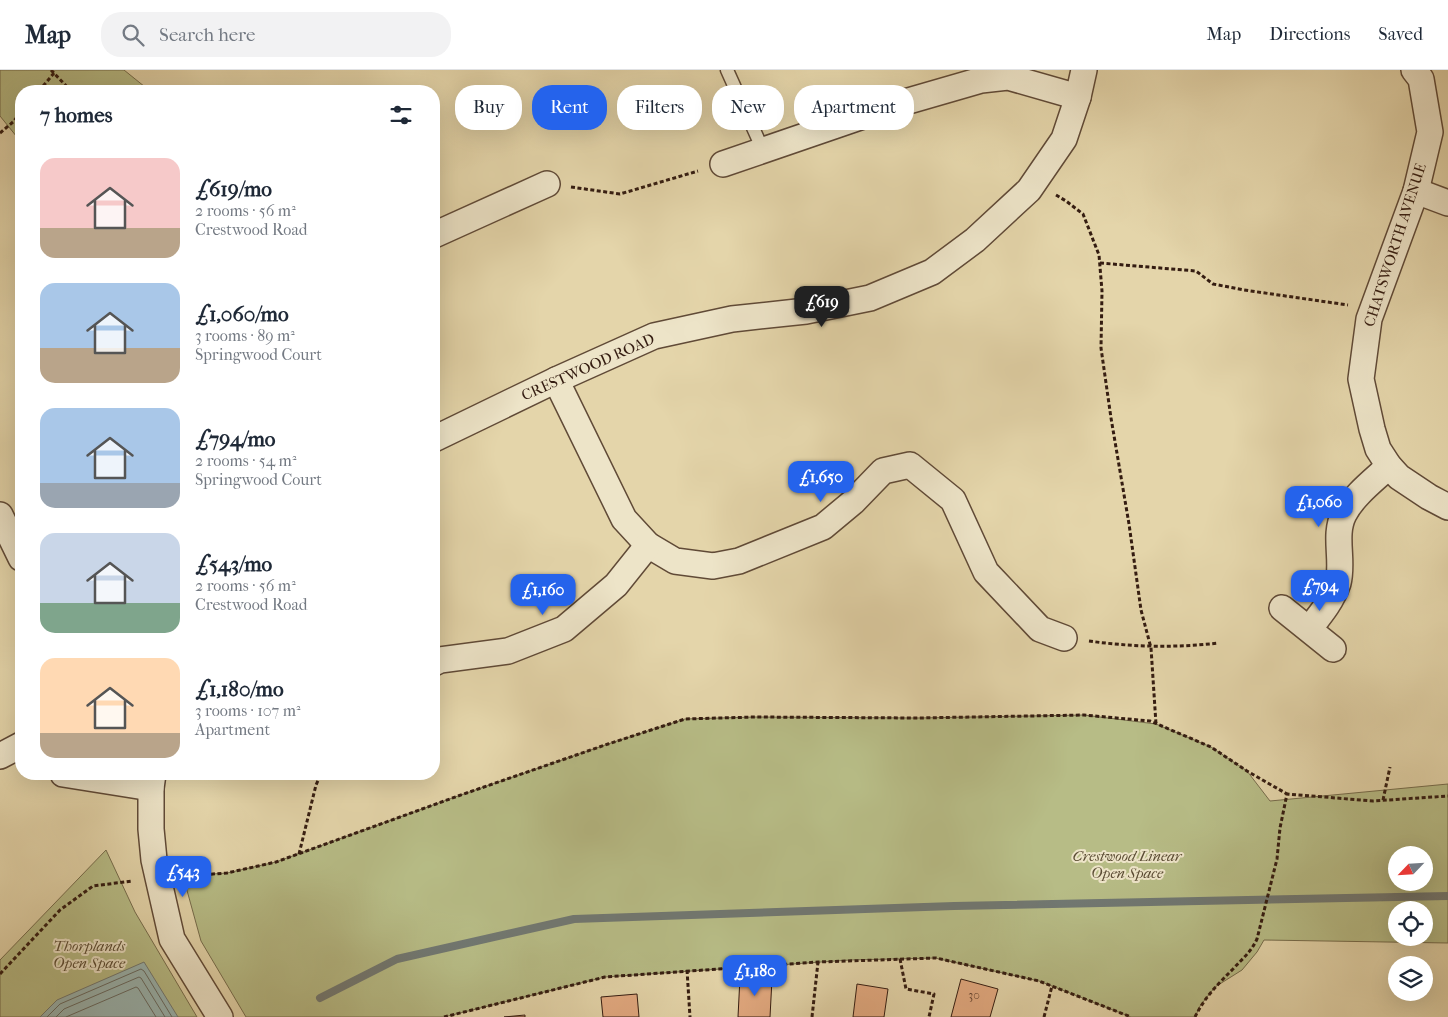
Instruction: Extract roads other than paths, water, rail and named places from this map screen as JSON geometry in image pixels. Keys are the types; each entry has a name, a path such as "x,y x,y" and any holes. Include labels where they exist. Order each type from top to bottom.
{"street":[{"name":"CRESTWOOD ROAD","path":"440,436 556,380 654,336 732,319 806,311 870,298 932,272 974,240 1030,190 1064,139 1078,97 1084,70"},
{"name":"CHATSWORTH AVENUE","path":"1414,70 1421,79 1430,132 1416,191 1369,319 1361,379 1378,450 1399,477 1429,497 1448,506"},
{"path":"723,164 898,104 981,80 1008,77 1078,97"},
{"path":"440,232 547,184"},
{"path":"1416,191 1448,203"},
{"path":"556,380 624,519 648,545 675,561 713,566 739,561 823,528 853,502 883,471 910,465 953,500 986,572 1040,629 1064,638"},
{"path":"1309,630 1328,604 1338,583 1340,527 1343,515 1368,485 1389,466"},
{"path":"0,515 15,546"},
{"path":"440,660 508,651 564,629 616,585 648,545"},
{"path":"1282,608 1333,649"},
{"path":"0,756 15,747"},
{"path":"0,763 15,766"},
{"path":"139,780 152,781 153,852 172,939 220,1017"}],"lane":[{"path":"727,70 762,150"}],"water":[{"path":"144,962 178,1017 40,1017 57,1000"}],"waterway":[{"path":"320,998 397,959 574,919 954,906 1448,896"}],"park label":[{"name":"Crestwood Linear Open Space","path":"1127,864"},
{"name":"Thorplands Open Space","path":"89,954"}]}
